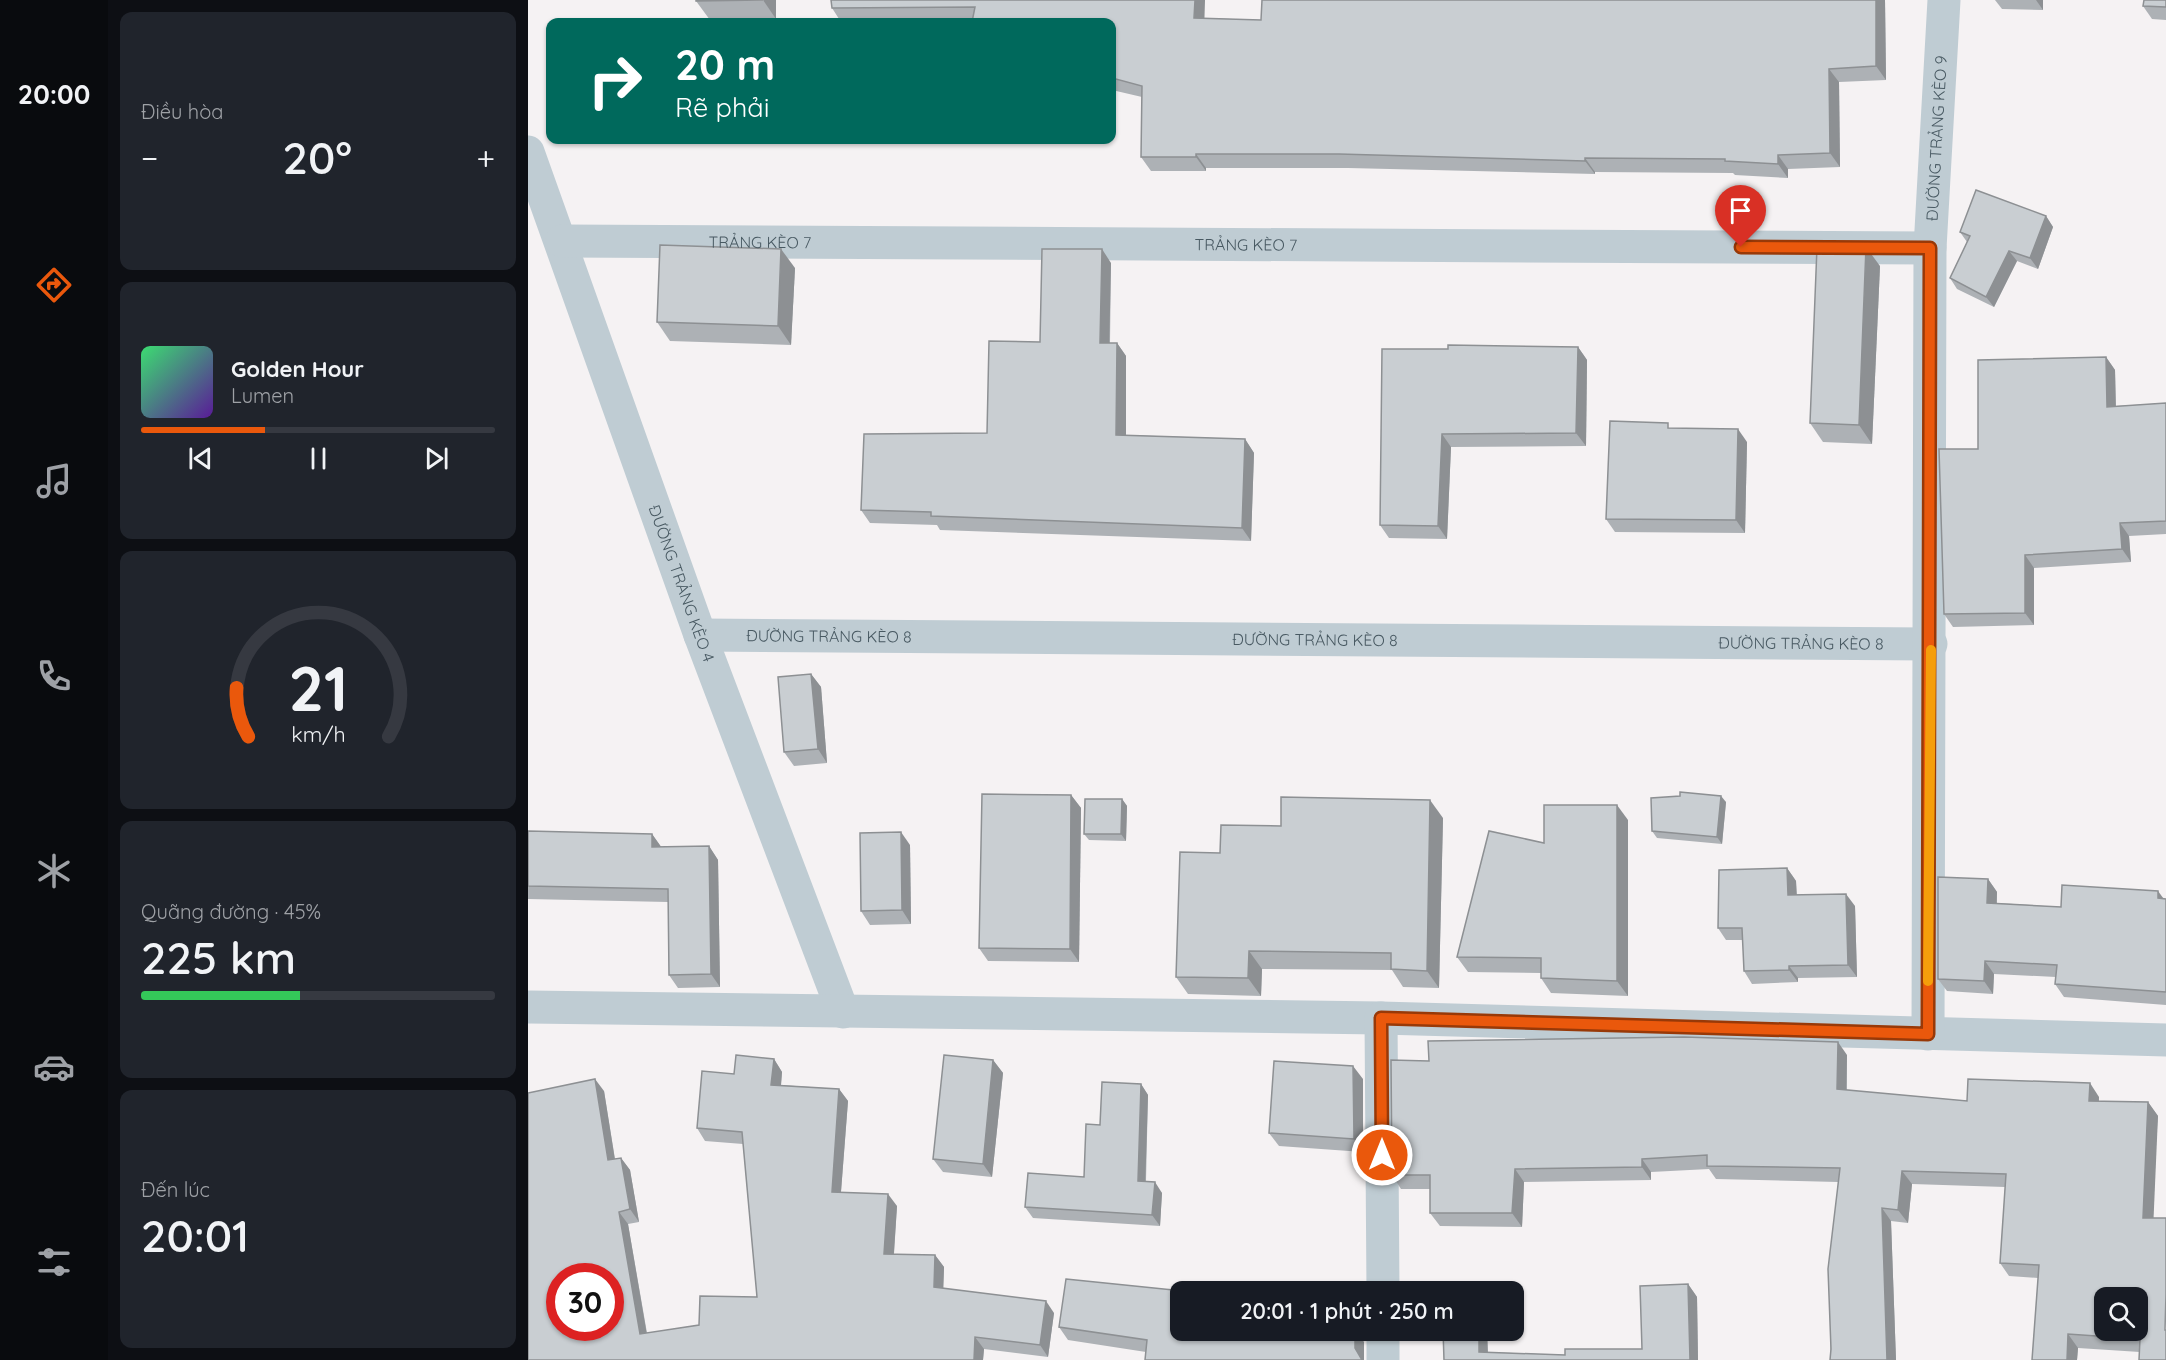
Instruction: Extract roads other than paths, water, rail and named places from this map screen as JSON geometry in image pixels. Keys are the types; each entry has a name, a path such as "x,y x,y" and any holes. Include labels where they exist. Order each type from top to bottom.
{"street":[{"name":"ĐƯỜNG TRẢNG KÈO 9","path":"1928,1034 1931,644 1930,248 1944,0"},
{"name":"ĐƯỜNG TRẢNG KÈO 4","path":"528,152 562,241 700,635 843,1012"},
{"name":"TRẢNG KÈO 7","path":"562,241 1930,248"},
{"name":"ĐƯỜNG TRẢNG KÈO 8","path":"700,635 1931,644"},
{"path":"528,1007 1381,1018 2166,1040"},
{"path":"1381,1018 1383,1281"},
{"path":"1383,1341 1383,1360"}]}
